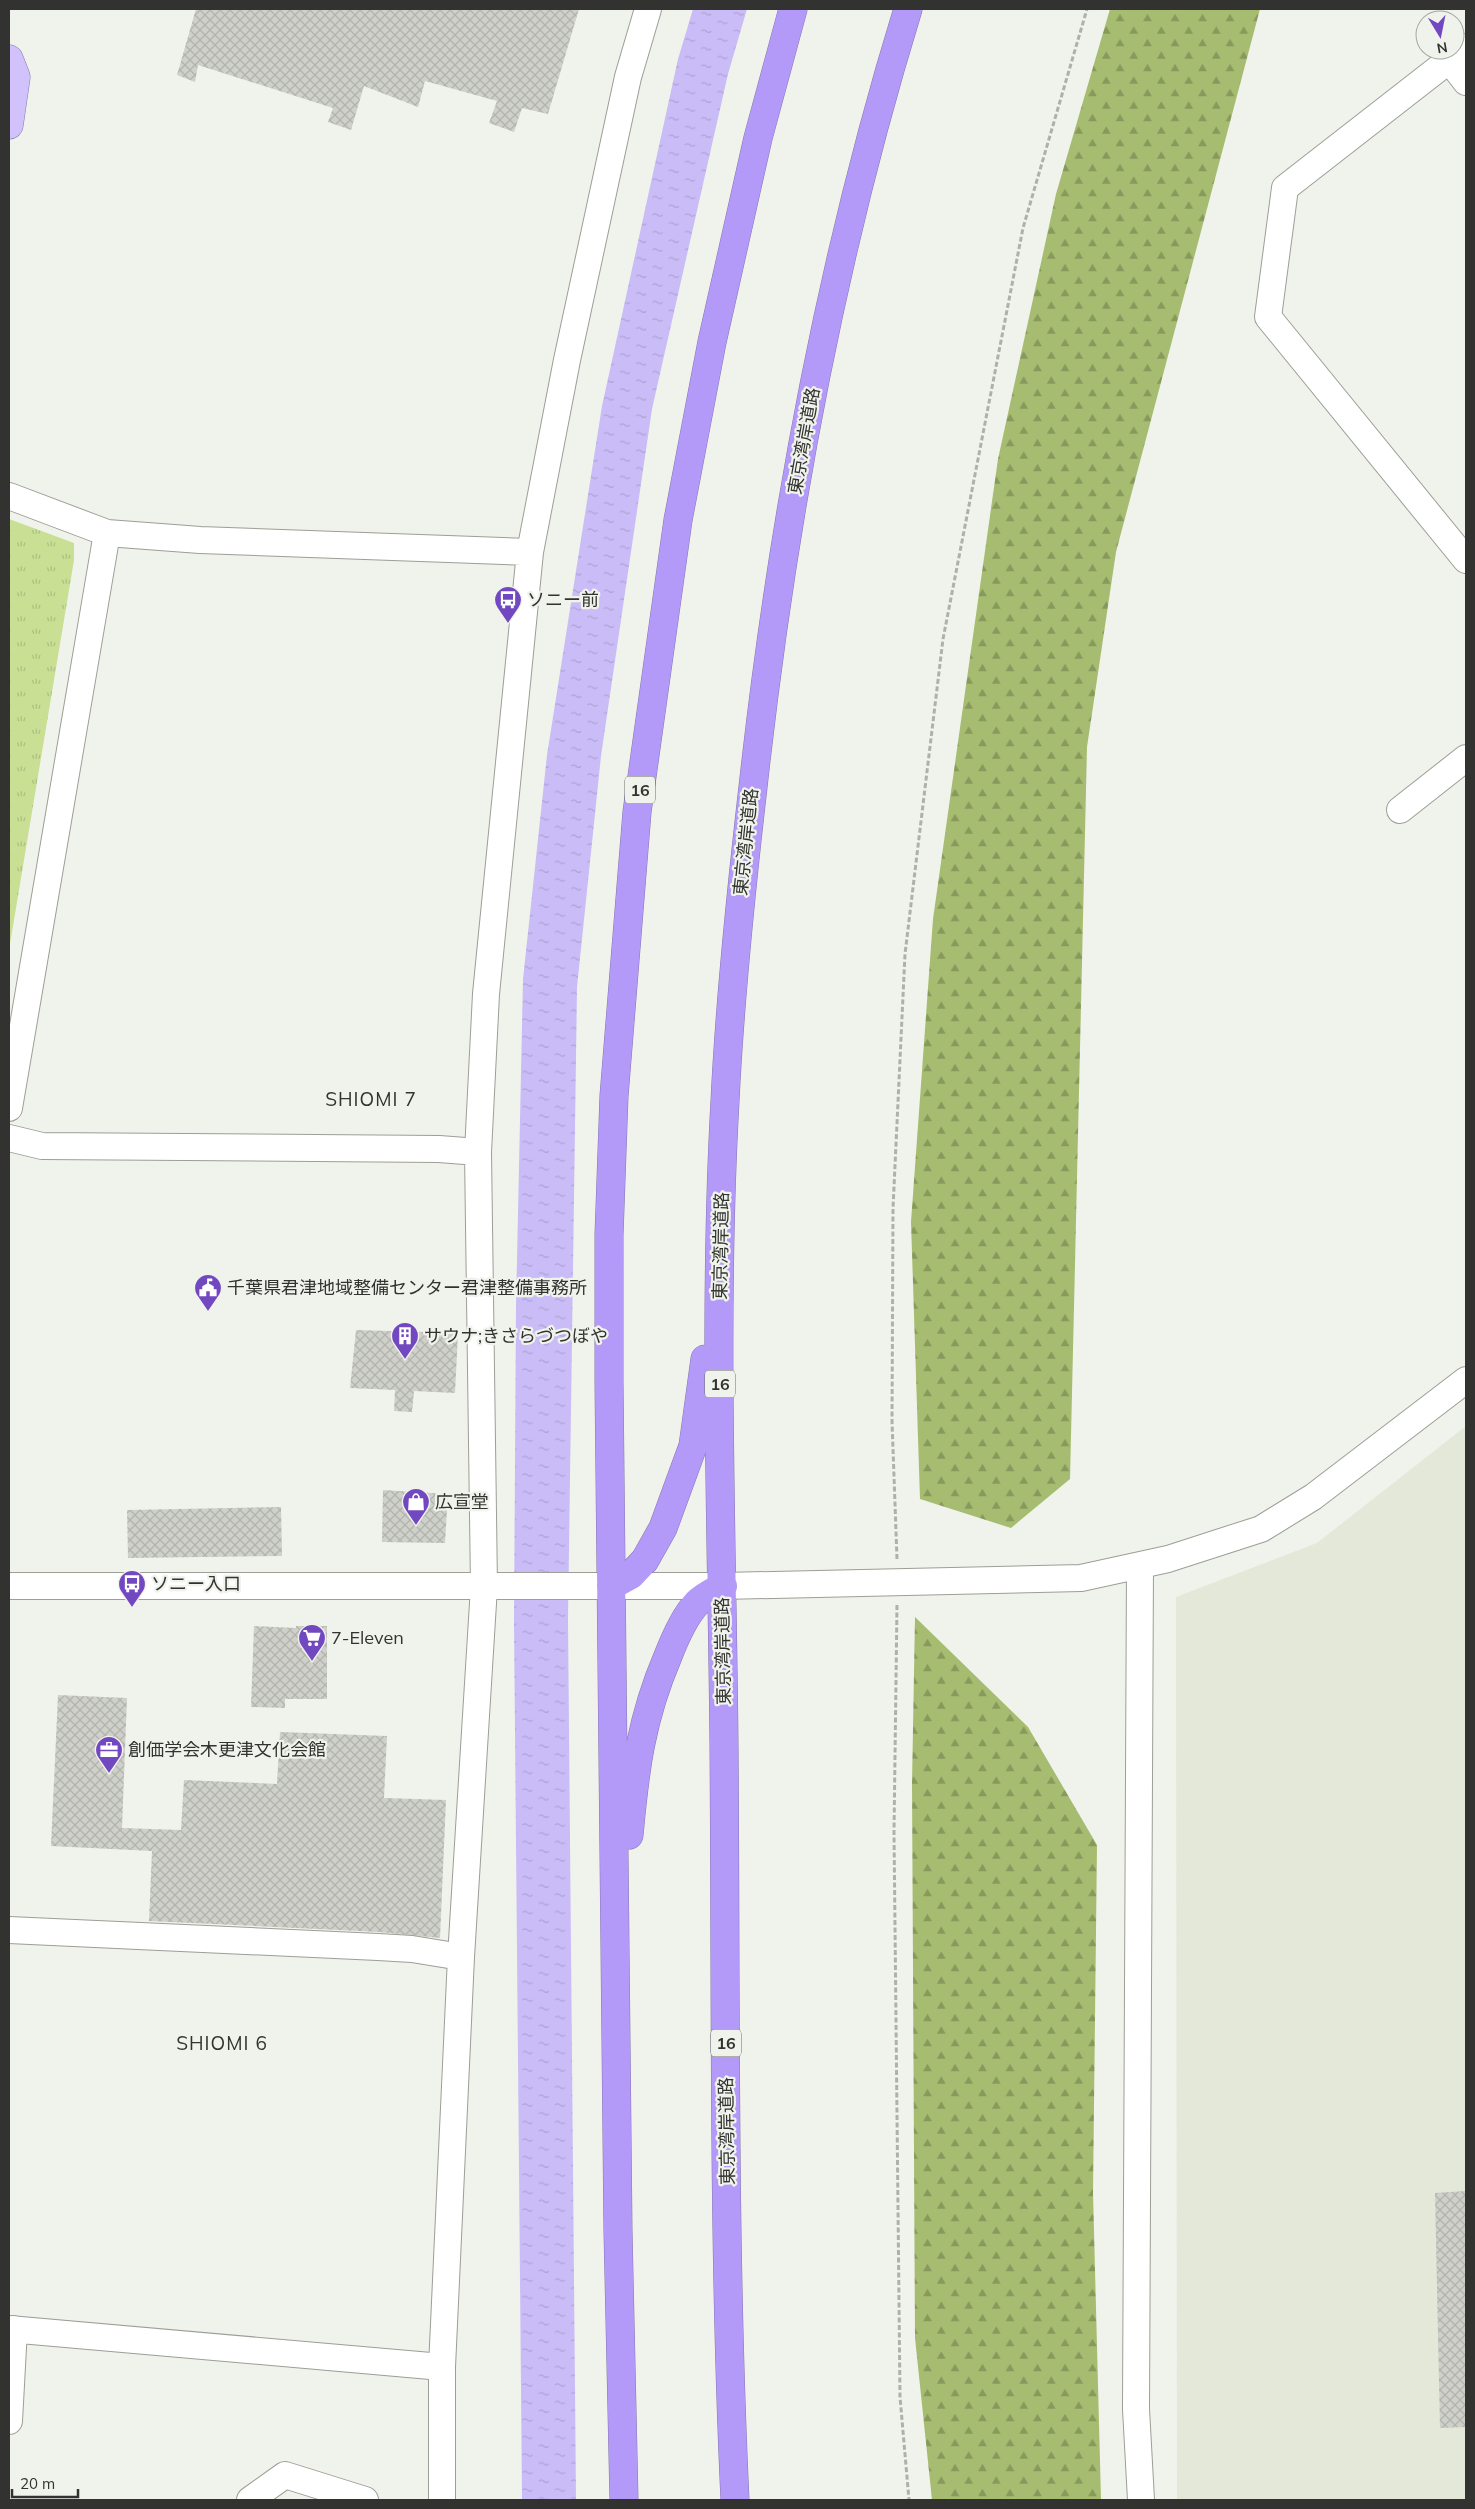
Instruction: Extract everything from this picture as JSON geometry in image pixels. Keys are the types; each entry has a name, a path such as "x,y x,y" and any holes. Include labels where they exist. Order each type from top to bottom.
{"highway":[{"name":"16","path":"624,2500 620,2393 608,1235 614,1096 626,926 644,752 678,520 699,405 758,138 793,9"},
{"name":"東京湾岸道路","path":"735,2500 728,2247 720,1371 725,1099 737,922 764,688 787,538 818,365 866,152 908,9"},
{"path":"611,1586 630,1575 653,1546 663,1528 693,1446 704,1371 722,1183"},
{"path":"616,1996 634,1777 646,1716 658,1678 684,1623 698,1602 723,1586"}],"main road":[{"path":"9,59 16,77 9,125"}],"street":[{"path":"442,2500 442,2367 461,1957 484,1587 478,1152 486,994 530,552 568,360 622,106 648,9"},
{"path":"1450,60 1285,188 1268,317 1466,560"},
{"path":"1460,60 1466,82"},
{"path":"9,496 107,533 200,540 530,552"},
{"path":"9,1108 107,533"},
{"path":"1400,810 1466,758"},
{"path":"9,1138 42,1146 439,1149 478,1152"},
{"path":"9,1586 723,1586 1081,1578 1140,1566 1201,1550 1260,1529 1313,1497 1466,1380"},
{"path":"1140,1566 1136,2409 1141,2500"},
{"path":"9,1930 387,1948 461,1957"},
{"path":"9,2422 12,2329 442,2367"},
{"path":"250,2500 285,2475 365,2500"}],"path":[{"path":"909,2500 900,2387 894,1832 897,1582 892,1421 893,1208 905,954 943,639 1023,228 1087,9"}],"shaded area":[{"path":"1466,1426 1466,2500 1177,2500 1176,1597 1317,1543"}],"green space":[{"path":"1110,9 1260,9 1116,552 1087,747 1070,1479 1011,1528 920,1499 911,1222 933,919 998,459 1056,194"},
{"path":"9,519 74,543 74,560 9,950"},
{"path":"915,1617 1028,1727 1097,1845 1093,2193 1101,2500 932,2500 915,2338 912,1784"}],"water":[{"path":"693,9 747,9 728,74 652,409 601,756 577,987 568,1619 576,2500 522,2500 514,1622 516,1307 523,979 547,755 602,406 678,59"}],"building":[{"path":"196,9 579,9 548,114 522,108 514,132 489,123 497,101 425,81 418,107 364,86 351,130 328,122 333,108 198,65 195,82 177,75"},
{"name":"サウナ;きさらづつぼや","path":"356,1330 458,1333 455,1393 414,1391 412,1412 394,1411 395,1390 350,1388"},
{"path":"383,1490 448,1494 445,1543 382,1542"},
{"path":"281,1507 282,1556 128,1558 127,1510"},
{"path":"254,1626 296,1628 296,1626 327,1626 327,1699 285,1699 285,1708 251,1707"},
{"path":"58,1695 127,1698 122,1828 181,1830 184,1780 277,1784 280,1732 387,1736 384,1798 446,1800 440,1938 379,1932 149,1921 152,1851 51,1846"},
{"path":"1466,2191 1466,2427 1440,2428 1435,2193"}],"place":[{"name":"ソニー前","path":"508,624"},
{"name":"千葉県君津地域整備センター君津整備事務所","path":"208,1312"},
{"name":"サウナ;きさらづつぼや","path":"405,1360"},
{"name":"広宣堂","path":"416,1526"},
{"name":"ソニー入口","path":"132,1608"},
{"name":"7-Eleven","path":"312,1662"},
{"name":"創価学会木更津文化会館","path":"109,1774"}],"district":[{"name":"SHIOMI 7","path":"371,1099"},
{"name":"SHIOMI 6","path":"222,2043"}]}
